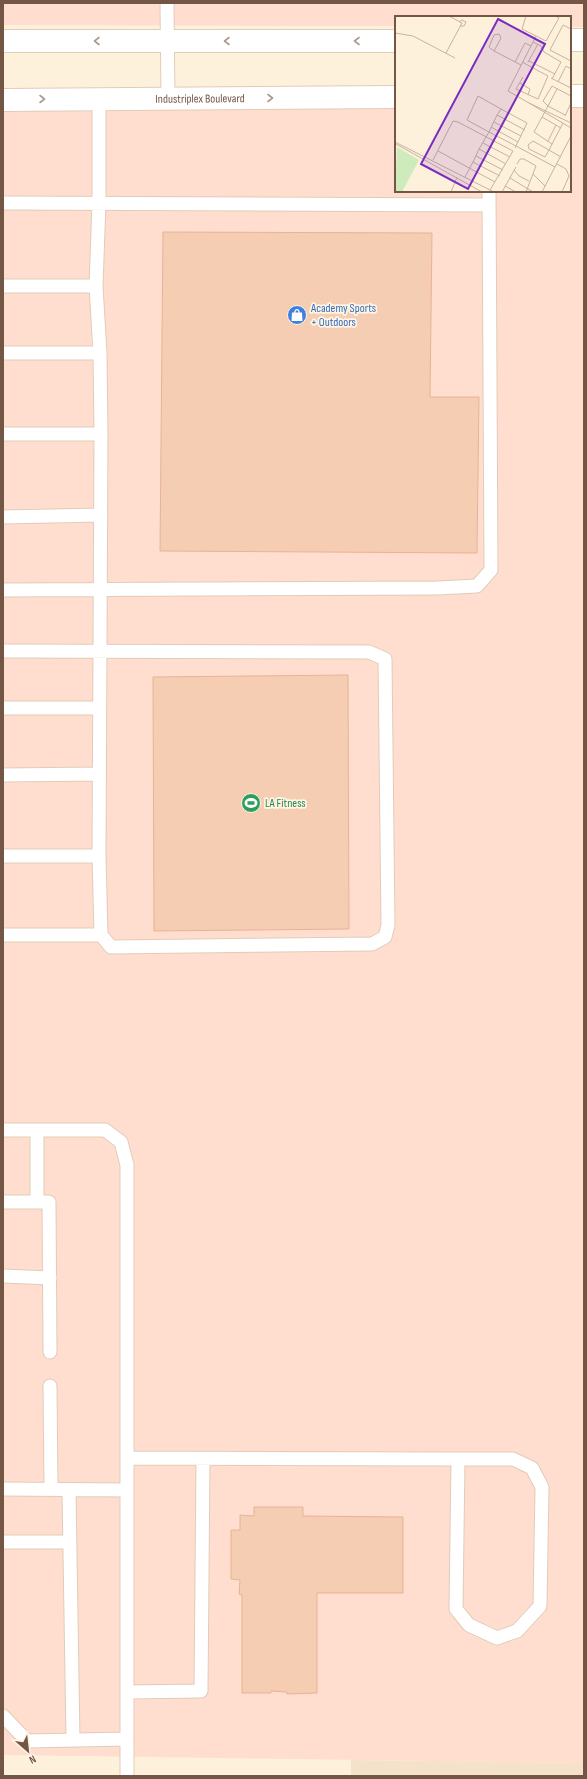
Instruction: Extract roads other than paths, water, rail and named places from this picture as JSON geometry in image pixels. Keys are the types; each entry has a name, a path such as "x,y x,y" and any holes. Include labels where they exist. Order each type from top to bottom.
{"street":[{"path":"571,40 584,40"},
{"path":"3,42 395,41"},
{"path":"571,96 584,96"},
{"name":"Industriplex Boulevard","path":"3,100 395,97"}],"lane":[{"path":"167,3 168,99"},
{"path":"3,651 99,651 369,652 385,659 388,925 384,937 372,944 111,947 101,935 99,920 99,651 99,590 101,516 100,353 96,286 99,203 99,99"},
{"path":"3,590 429,588 477,586 491,570 489,192"},
{"path":"3,203 489,205"},
{"path":"3,286 96,286"},
{"path":"3,353 100,353"},
{"path":"3,434 100,434"},
{"path":"3,517 101,516"},
{"path":"3,708 99,708"},
{"path":"3,775 99,774"},
{"path":"3,856 99,856"},
{"path":"3,935 101,935"},
{"path":"3,1130 105,1130 121,1142 127,1165 127,1776"},
{"path":"36,1202 37,1130"},
{"path":"3,1202 49,1202 50,1352"},
{"path":"3,1276 50,1278"},
{"path":"50,1386 51,1489"},
{"path":"127,1458 458,1459 513,1460 532,1468 542,1487 540,1606 517,1631 497,1638 469,1625 456,1609 458,1459"},
{"path":"127,1692 201,1691 203,1459"},
{"path":"3,1489 127,1490"},
{"path":"69,1490 73,1740"},
{"path":"3,1542 70,1542"},
{"path":"3,1716 27,1741 127,1739"}],"place":[{"name":"Academy Sports + Outdoors","path":"297,315"},
{"name":"LA Fitness","path":"251,803"}]}
